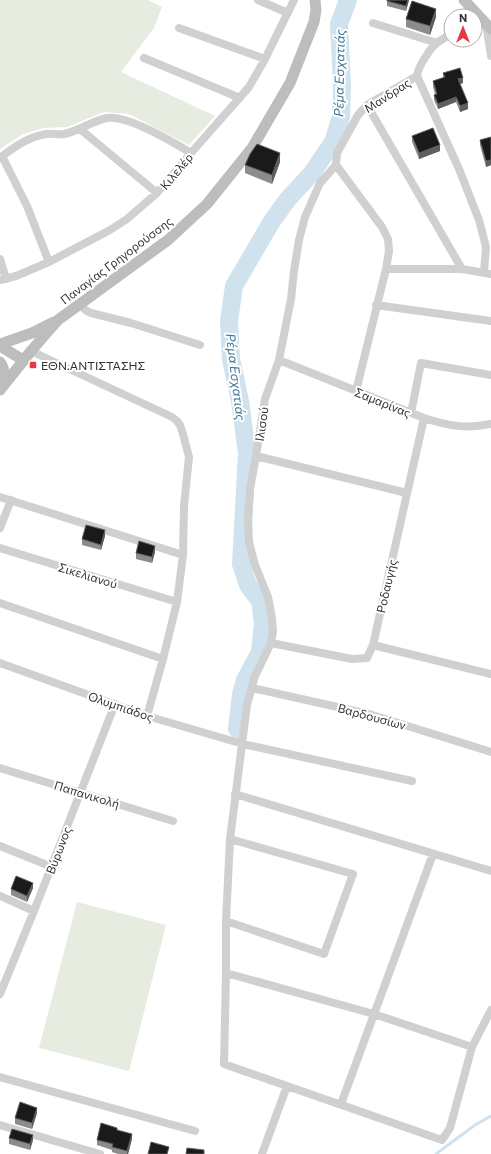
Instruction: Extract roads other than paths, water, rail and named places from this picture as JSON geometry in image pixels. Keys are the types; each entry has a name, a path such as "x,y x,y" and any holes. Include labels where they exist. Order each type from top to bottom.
{"street":[{"path":"258,0 288,13"},
{"name":"Κιλελέρ","path":"3,279 16,276 49,262 110,230 157,193 249,87 265,59 294,0"},
{"name":"Παναγίας Γρηγορούσσης","path":"1,389 23,360 58,320 174,235 208,204 252,148 290,83 314,22 316,10 315,0"},
{"path":"373,23 437,43"},
{"path":"488,27 491,56"},
{"path":"179,28 265,59"},
{"name":"Μανδρας","path":"336,165 337,153 358,115 367,105 417,76 428,53 443,39"},
{"path":"144,58 240,98"},
{"path":"386,269 462,269 487,273 486,247 479,220 459,169 417,76"},
{"path":"367,105 462,269"},
{"path":"49,262 27,206 1,157 28,138 46,134 64,134 108,118 124,119 171,141 191,153"},
{"path":"80,129 157,193"},
{"path":"336,165 382,227 388,239 389,252 386,269 356,391"},
{"name":"Ιλισού","path":"287,1086 224,1064 226,921 230,839 247,705 255,676 271,643 273,631 268,597 255,565 249,542 248,519 250,489 265,398 279,360 291,299 299,240 305,217 320,183 336,165"},
{"path":"0,259 3,279"},
{"path":"81,304 85,311 91,314 131,323 200,345"},
{"path":"376,305 491,321"},
{"path":"0,345 32,333 58,320"},
{"path":"0,345 23,360"},
{"path":"31,351 165,414 177,421 183,434 189,457 184,506 183,555 177,602 147,716"},
{"name":"Σαμαρίνας","path":"279,360 442,424 459,427 491,424"},
{"path":"0,362 3,366 4,378 1,389"},
{"path":"411,413 421,363 491,375"},
{"name":"Ροδαυγής","path":"271,643 352,660 368,658 373,645 424,418"},
{"path":"256,456 407,493"},
{"path":"0,497 183,555"},
{"path":"0,528 11,500"},
{"name":"Σικελιανού","path":"0,548 177,602"},
{"path":"0,603 163,659"},
{"path":"373,645 491,674"},
{"name":"Ολυμπιάδος","path":"0,663 147,716 243,744 412,781"},
{"name":"Βαρδουσίων","path":"252,688 369,714 491,752"},
{"name":"Βύρωνος","path":"0,994 52,867 115,704"},
{"name":"Παπανικολή","path":"0,768 173,821"},
{"path":"235,794 491,871"},
{"path":"226,921 324,954 353,874 230,839"},
{"path":"0,846 52,867"},
{"path":"341,1104 433,854"},
{"path":"0,896 34,911"},
{"path":"226,973 374,1014 472,1047"},
{"path":"262,1154 287,1086 442,1140 450,1128 472,1047 491,1010"},
{"path":"0,1077 195,1131"},
{"path":"0,1125 100,1154"}],"waterway":[{"name":"Ρέμα Εσχατιάς","path":"237,729 241,694 245,680 260,652 263,623 260,601 248,585 241,564 247,453 240,401 231,359 229,321 234,286 272,221 288,199 312,173 333,142 341,117 342,87 339,24 348,0"},
{"path":"436,1154 475,1125 491,1116"}],"place":[{"name":"ΕΘΝ.ΑΝΤΙΣΤΑΣΗΣ","path":"33,365"}]}
